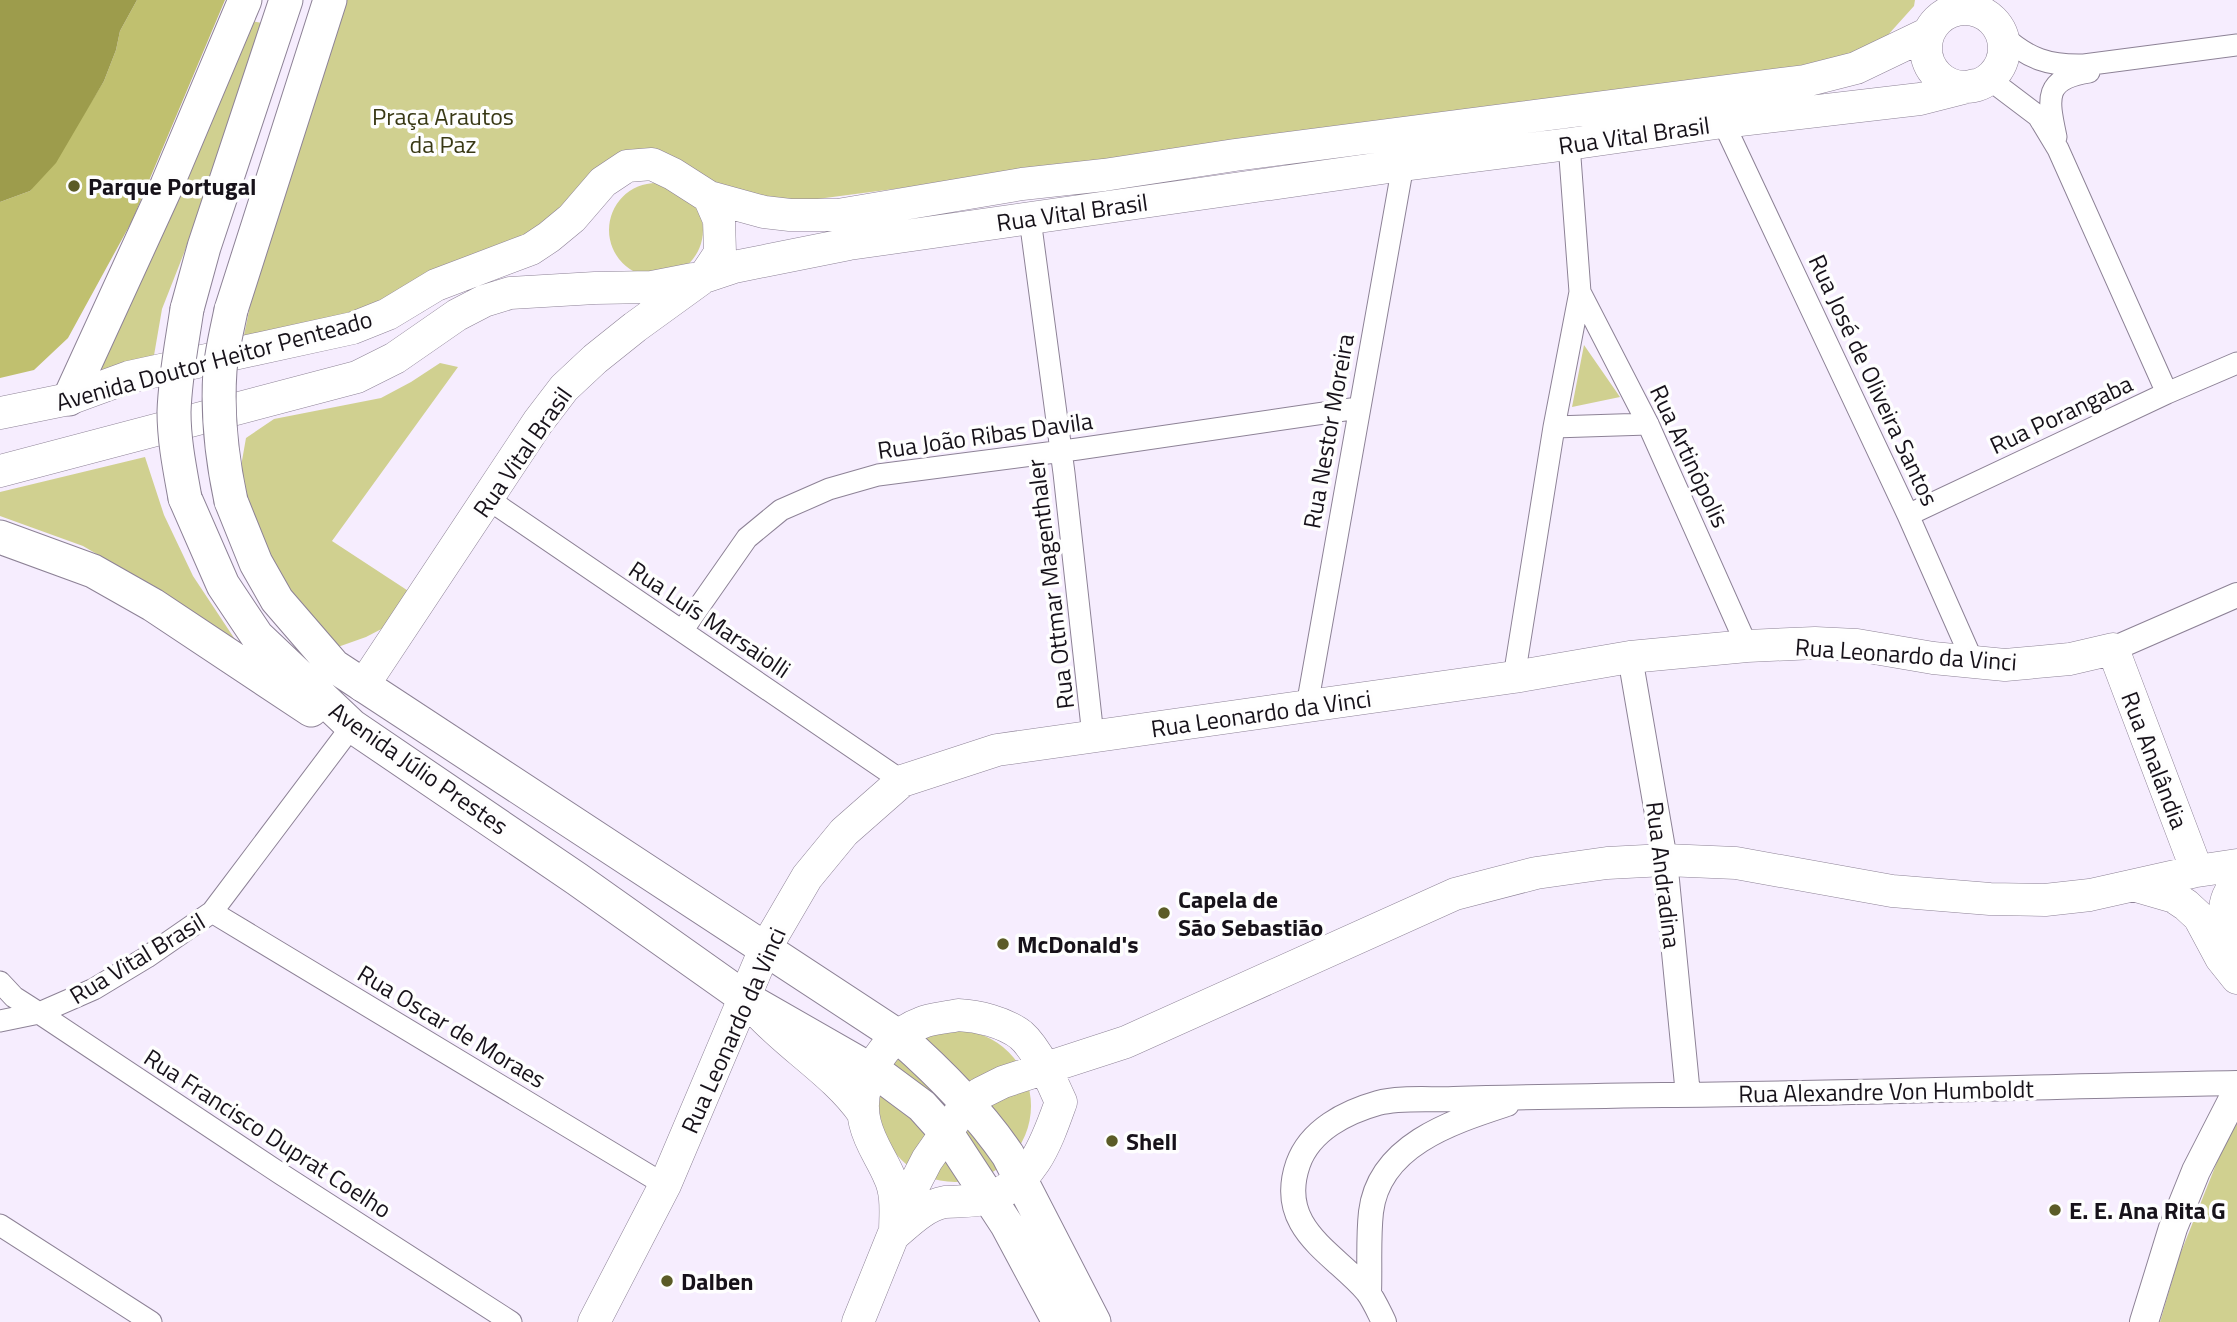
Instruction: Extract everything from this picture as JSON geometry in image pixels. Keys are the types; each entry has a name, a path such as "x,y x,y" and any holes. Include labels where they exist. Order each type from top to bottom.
{"highway":[{"path":"69,399 167,185 246,0"},
{"name":"Avenida Júlio Prestes","path":"286,0 204,247 187,309 177,374 174,414 177,456 185,498 223,585 257,636 352,726 577,879 745,998 883,1077 922,1106 946,1132 989,1198"},
{"name":"Avenida Júlio Prestes","path":"330,0 231,310 220,370 221,433 231,501 256,562 277,600 334,666 898,1037 941,1076 991,1130 1009,1155 1021,1180"},
{"path":"0,537 93,571 153,605 319,716 352,726"},
{"path":"1021,1180 1094,1322"},
{"path":"989,1198 1007,1225 1059,1322"}],"main road":[{"path":"1960,9 1971,9 1996,20 2004,46 1999,68 1984,81 1963,86 1951,84 1941,78 1933,69 1927,45 1936,17 1960,9"},
{"name":"Rua Vital Brasil","path":"709,197 764,212 838,215 1022,184 1805,81 1856,68 1936,17"},
{"name":"Rua Vital Brasil","path":"363,686 538,422 564,388 635,327 704,277 734,267 849,244 1403,165 1569,145 1723,121 1920,99 1984,81"},
{"name":"Avenida Doutor Heitor Penteado","path":"0,413 69,399 129,377 353,328 388,314 436,285 531,249 572,218 603,182 627,166 652,164 709,197"},
{"path":"704,277 720,253 719,220 709,197"},
{"name":"Avenida Doutor Heitor Penteado","path":"0,471 357,377 396,358 457,315 484,300 510,293 652,288 704,277"},
{"name":"Rua Leonardo da Vinci","path":"594,1322 665,1185 765,949 807,877 844,832 902,781 997,750 1514,677 1630,657 1747,646 1857,645 2005,665 2070,659 2113,649"},
{"name":"Rua Analândia","path":"2113,649 2197,871"},
{"path":"2197,871 2237,846"},
{"path":"858,1322 911,1191 927,1160 966,1104 1003,1082 1126,1042 1455,894 1536,873 1628,861 1665,860 1736,863 1892,891 1990,899 2045,900 2090,895 2197,871 2237,865"},
{"path":"2237,884 2228,894 2224,909 2237,947"},
{"path":"2134,885 2174,897 2186,905 2199,918 2221,958 2237,978"},
{"path":"745,998 795,1048 850,1095 863,1113 875,1153 890,1177 896,1200 895,1234"},
{"path":"863,1113 872,1072 885,1050 898,1037 921,1023 958,1015 973,1016 1055,1048 1080,1049 1126,1042"},
{"path":"1021,1035 1045,1069 1061,1102"},
{"path":"895,1234 920,1213 942,1202 989,1198 1021,1180 1037,1160 1049,1137 1061,1102 1082,1076 1126,1042"},
{"path":"2144,1322 2169,1240 2191,1182 2237,1091"}],"street":[{"path":"1996,20 2016,48 2037,60 2060,66 2237,45"},
{"path":"2058,149 2049,99 2055,87 2070,76 2133,68 2166,54"},
{"path":"1984,81 1997,85 2038,116 2058,149 2167,393"},
{"name":"Rua José de Oliveira Santos","path":"1723,121 1908,515 1973,662"},
{"path":"1514,677 1554,427 1580,292 1569,145"},
{"name":"Rua Nestor Moreira","path":"1307,706 1403,165"},
{"name":"Rua Ottmar Magenthaler","path":"1030,219 1061,451 1093,736"},
{"name":"Rua Artinópolis","path":"1580,292 1648,424 1747,646"},
{"name":"Rua Porangaba","path":"1908,515 2167,393 2237,363"},
{"name":"Rua João Ribas Davila","path":"682,631 747,538 781,510 829,489 878,475 1358,408"},
{"path":"1554,427 1648,424"},
{"name":"Rua Luís Marsaiolli","path":"488,499 902,781"},
{"name":"Rua Leonardo da Vinci","path":"2113,649 2237,595"},
{"name":"Rua Andradina","path":"1630,657 1665,860 1688,1095"},
{"name":"Rua Vital Brasil","path":"0,1021 39,1013 94,989 147,957 212,912 352,726"},
{"name":"Rua Oscar de Moraes","path":"212,912 665,1185"},
{"name":"Rua Francisco Duprat Coelho","path":"0,982 15,997 39,1013 281,1174 511,1322"},
{"name":"Rua Alexandre Von Humboldt","path":"1384,1322 1369,1293 1314,1243 1305,1230 1294,1201 1299,1162 1321,1129 1381,1102 1534,1096 2237,1083"},
{"name":"Rua Alexandre Von Humboldt","path":"1369,1293 1371,1211 1386,1171 1398,1155 1415,1142 1457,1122 1534,1096"},
{"path":"0,1225 151,1322"}],"green space":[{"name":"Praça Arautos da Paz","path":"347,0 1915,0 1914,6 1887,36 1853,59 1804,70 802,201 727,192 662,155 556,221 353,315 243,340 251,301"},
{"path":"251,21 262,23 184,253 162,309 152,367 96,376"},
{"path":"656,183 674,187 689,197 699,212 703,230 699,248 689,263 674,273 656,277 638,273 623,263 613,248 609,230 613,212 623,197 638,187"},
{"path":"1584,345 1620,397 1572,407"},
{"path":"440,363 458,367 332,541 416,596 393,623 366,637 335,648 306,616 271,563 252,517 240,472 246,438 274,419 381,398"},
{"path":"145,457 164,515 193,576 242,650 162,592 83,546 0,516 0,492"},
{"path":"955,1030 984,1036 1009,1052 1025,1077 1031,1106 1025,1135 1009,1160 984,1176 955,1182 926,1176 901,1160 885,1135 879,1106 885,1077 901,1052 926,1036"},
{"path":"2237,1112 2237,1322 2160,1322 2179,1257"}],"shaded area":[{"path":"0,0 137,0 120,31 104,81 56,163 30,191 0,202"},
{"name":"Parque Portugal","path":"137,0 225,0 132,221 68,338 34,370 0,378 0,202 30,191 82,117 104,81 120,31"}],"place":[{"name":"Parque Portugal","path":"74,186"},
{"name":"Capela de São Sebastião","path":"1164,913"},
{"name":"McDonald's","path":"1003,944"},
{"name":"Shell","path":"1112,1141"},
{"name":"E. E. Ana Rita G","path":"2055,1210"},
{"name":"Dalben","path":"667,1281"}]}
